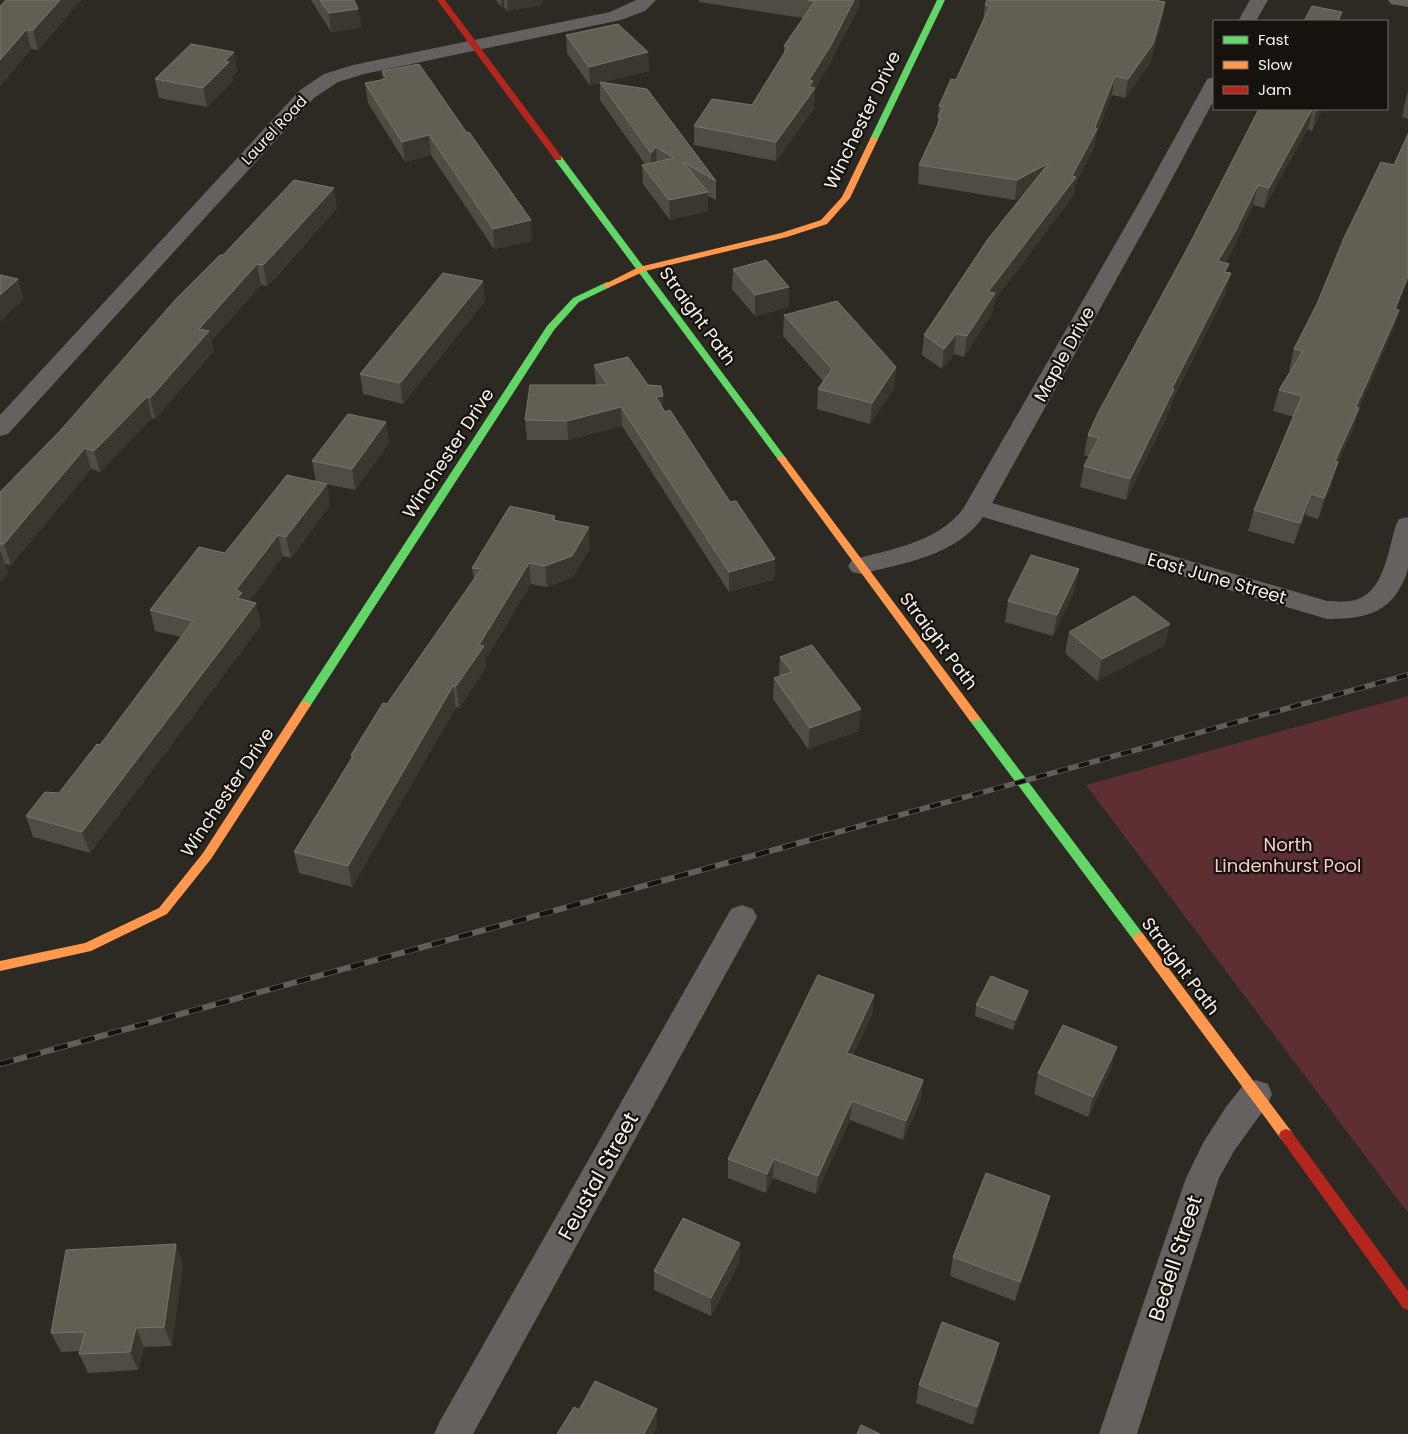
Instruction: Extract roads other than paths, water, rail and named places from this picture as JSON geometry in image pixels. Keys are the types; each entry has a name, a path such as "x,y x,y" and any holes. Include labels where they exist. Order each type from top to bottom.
{"main road":[{"name":"Straight Path","path":"441,0 1256,1094 1408,1303"},
{"name":"Winchester Drive","path":"0,966 87,947 163,911 207,856 550,328 576,300 642,269 784,235 824,222 846,198 941,0"}],"street":[{"name":"Laurel Road","path":"0,429 307,94 331,78 360,69 615,16 639,7 647,0"},
{"path":"1249,20 1259,0"},
{"path":"1397,0 1408,2"},
{"name":"Maple Drive","path":"861,566 921,548 947,537 963,526 977,507 1150,201 1213,84"},
{"name":"East June Street","path":"977,507 1327,610 1342,611 1368,607 1384,596 1408,525"},
{"name":"Feustal Street","path":"453,1434 742,918"},
{"name":"Bedell Street","path":"1118,1434 1204,1174 1227,1131 1256,1094"}],"railway":[{"path":"824,836 1408,675"},
{"path":"0,1064 828,835"}],"park label":[{"name":"North Lindenhurst Pool","path":"1288,854"}]}
